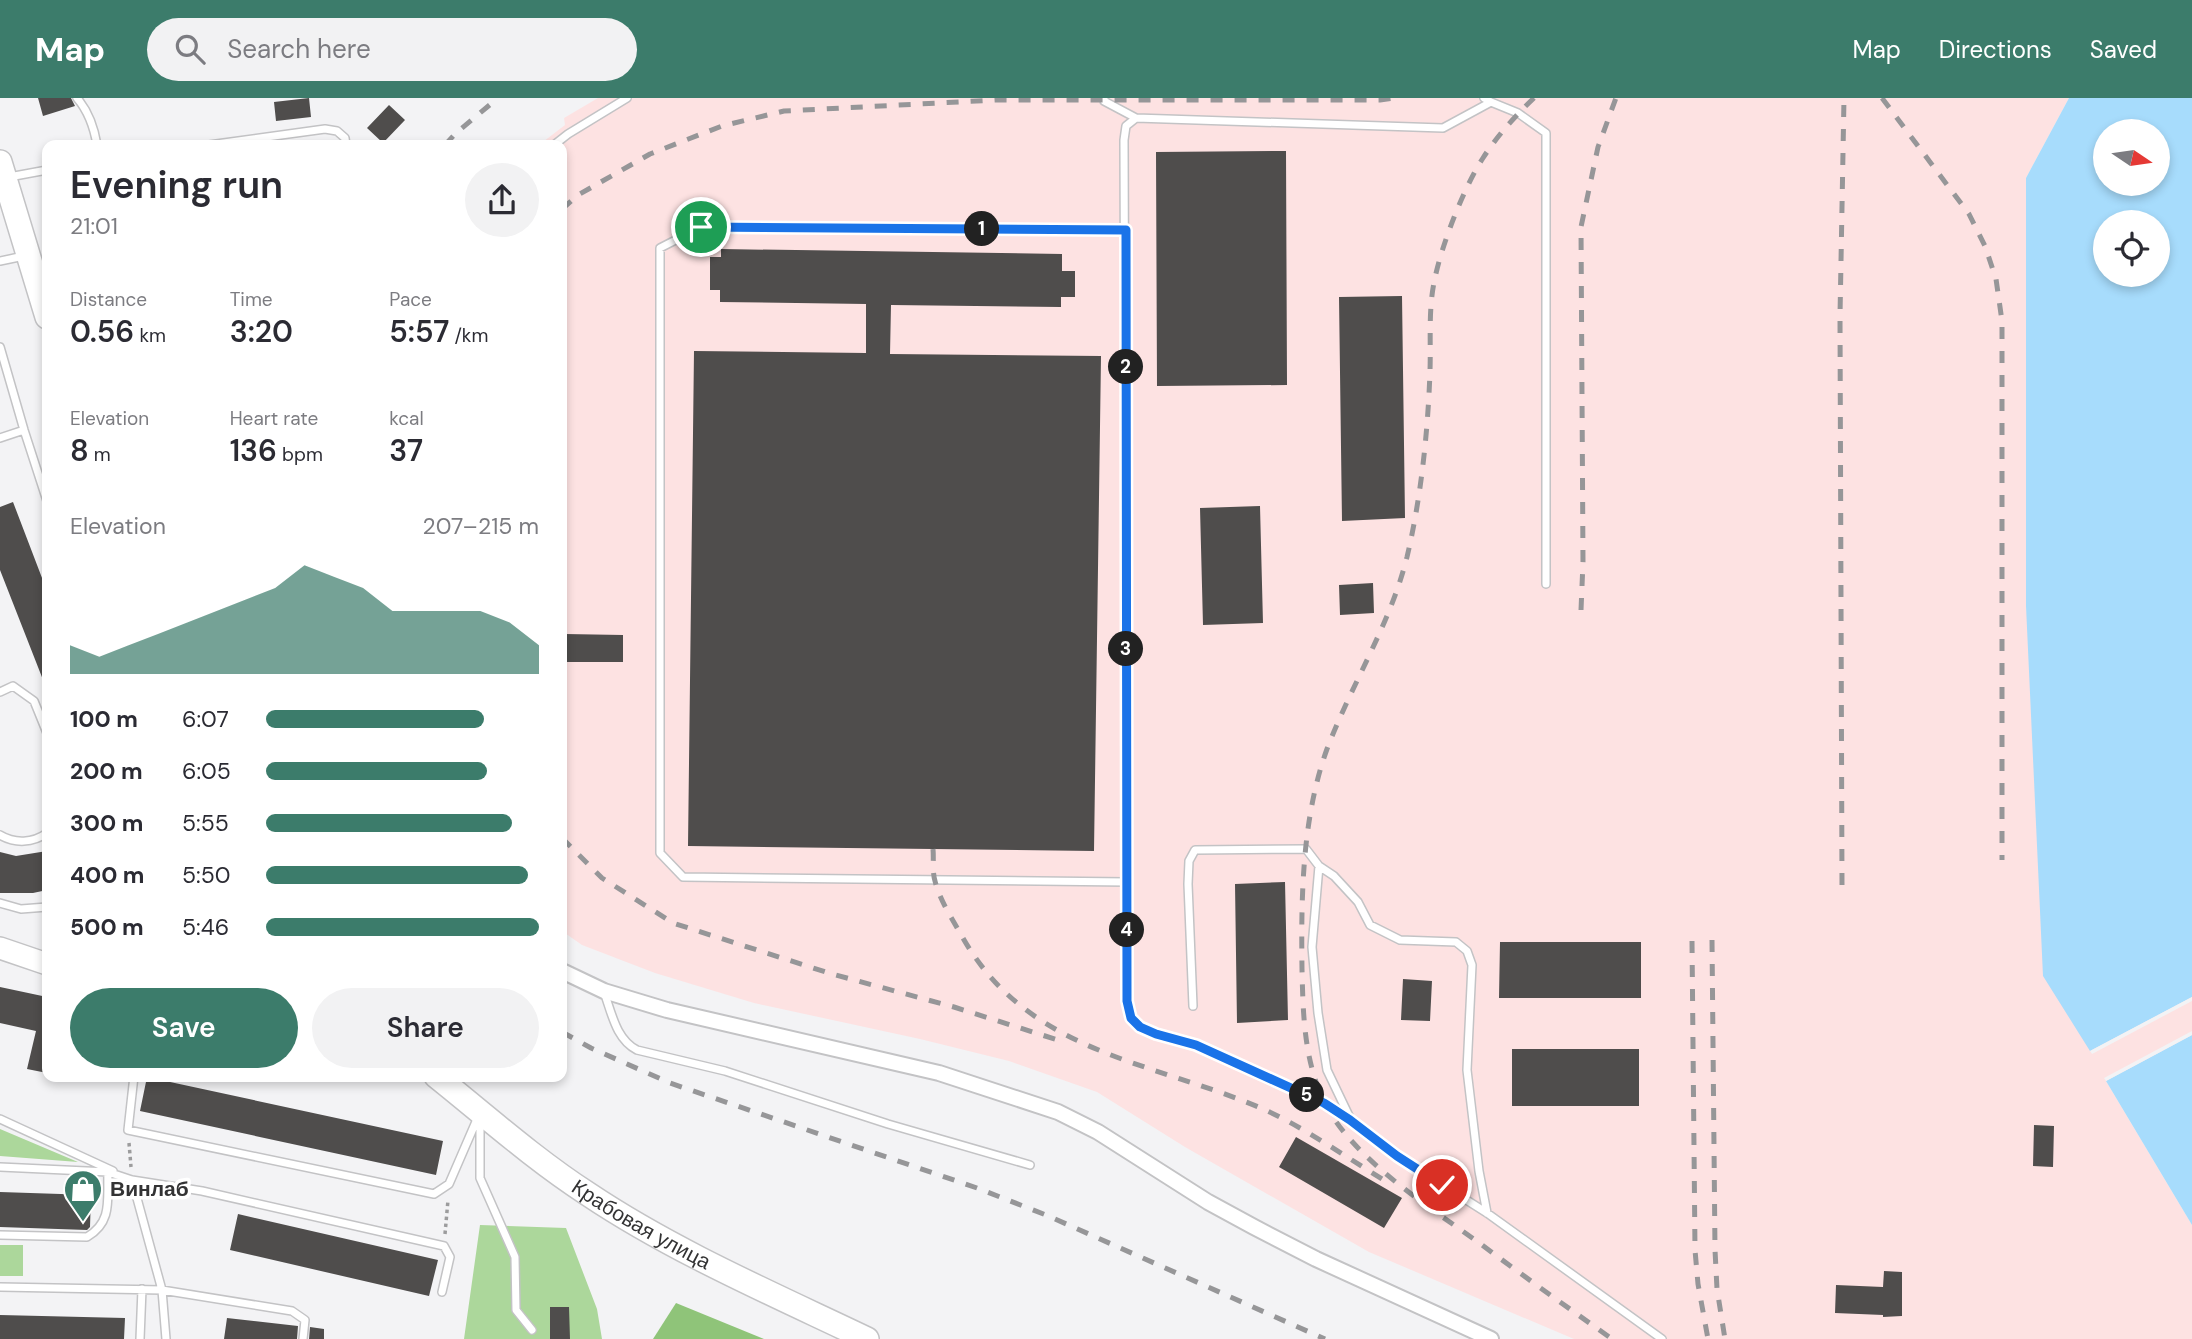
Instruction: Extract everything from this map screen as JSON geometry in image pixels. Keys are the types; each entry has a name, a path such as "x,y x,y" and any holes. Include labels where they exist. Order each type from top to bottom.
{"main road":[{"path":"2,169 42,301"},
{"path":"0,948 42,962"},
{"name":"Крабовая улица","path":"443,1082 588,1195 661,1238 867,1339"}],"street":[{"path":"567,974 604,992 667,1010 939,1073 1058,1112 1098,1132 1208,1202 1254,1227 1491,1339"}],"lane":[{"path":"77,98 86,108 96,140"},
{"path":"562,140 627,98"},
{"path":"1104,98 1136,118 1443,128 1487,100 1518,113 1546,133 1546,584"},
{"path":"1136,118 1126,126 1124,140 1127,1001 1131,1018 1140,1027 1196,1045 1324,1103 1397,1156 1487,1213 1662,1339"},
{"path":"245,140 325,129 337,131 345,140"},
{"path":"2,169 42,170"},
{"path":"1126,230 701,227 660,248 660,853 683,877 1127,882"},
{"path":"0,261 28,255"},
{"path":"0,347 42,486"},
{"path":"0,439 24,430"},
{"path":"0,692 13,686 34,701 42,721"},
{"path":"0,835 26,842 42,837"},
{"path":"1193,1006 1188,884 1189,861 1195,850 1306,849 1319,866 1339,881 1358,902 1370,925 1400,940 1456,942 1467,951 1472,965 1467,1070 1479,1171 1487,1213"},
{"path":"1319,866 1312,947 1318,1013 1327,1070 1350,1120"},
{"path":"0,903 21,909 42,907"},
{"path":"604,992 618,1031 626,1044 637,1050 725,1071 888,1124 1030,1165"},
{"path":"133,1082 128,1130 434,1194 449,1184 480,1112"},
{"path":"480,1112 480,1178 515,1258 516,1310 532,1330"},
{"path":"0,1119 132,1180 162,1290 166,1339"},
{"path":"0,1167 108,1172 132,1180 202,1191 444,1246 450,1257 442,1292"},
{"path":"0,1235 88,1237 98,1231 104,1222 107,1211 108,1172"},
{"path":"0,1287 162,1290 292,1311 305,1320 303,1339"},
{"path":"140,1339 142,1289"}],"path":[{"path":"128,1130 132,1180"},
{"path":"444,1246 449,1184"}],"shaded area":[{"path":"598,98 2069,98 2026,178 2026,606 2090,1051 2192,997 2192,1035 2106,1081 2192,1225 2192,1339 1574,1339 1369,1252 1185,1147 1097,1092 1009,1061 754,1003 655,973 582,945 567,934 567,140 546,140 565,125 564,118"}],"green space":[{"path":"0,1129 78,1162 0,1156"},
{"path":"480,1225 566,1228 597,1309 602,1339 464,1339"},
{"path":"0,1245 23,1245 23,1276 0,1276"},
{"path":"676,1303 764,1339 653,1339"}],"water":[{"path":"2069,98 2192,98 2192,997 2090,1051 2043,976 2026,606 2026,178"},
{"path":"2192,1035 2192,1225 2106,1081"}],"pier":[{"path":"2192,997 2192,1001 2092,1054 2090,1051"},
{"path":"2192,1031 2192,1035 2106,1081 2104,1078"}],"building":[{"path":"38,98 71,98 75,106 43,116"},
{"path":"309,98 311,117 276,121 274,102"},
{"path":"389,105 405,120 386,140 380,140 367,128"},
{"path":"1286,151 1287,385 1157,386 1156,152"},
{"path":"721,249 1062,254 1062,271 1075,271 1075,297 1061,297 1061,307 891,305 890,354 1101,356 1094,851 688,846 694,351 866,353 866,304 720,302 720,290 710,290 710,257 721,257"},
{"path":"1402,296 1405,518 1342,521 1339,297"},
{"path":"13,502 42,578 42,677 0,570 0,507"},
{"path":"1260,506 1263,623 1203,625 1200,508"},
{"path":"1373,583 1374,613 1340,615 1339,585"},
{"path":"567,634 623,635 623,662 567,662"},
{"path":"0,852 16,856 42,852 42,891 0,893"},
{"path":"1285,882 1288,1020 1237,1023 1235,884"},
{"path":"1500,942 1641,942 1641,998 1499,998"},
{"path":"1403,979 1432,981 1430,1021 1401,1020"},
{"path":"0,987 42,996 42,1072 27,1069 36,1031 0,1023"},
{"path":"1512,1049 1639,1049 1639,1106 1512,1106"},
{"path":"146,1082 170,1082 443,1141 436,1175 140,1111"},
{"path":"2034,1125 2054,1126 2053,1167 2033,1166"},
{"path":"1296,1137 1402,1198 1384,1228 1279,1167"},
{"path":"0,1192 91,1195 90,1227 87,1230 0,1227"},
{"path":"238,1214 438,1260 429,1296 230,1250"},
{"path":"1884,1271 1902,1272 1902,1316 1835,1313 1836,1285 1883,1287"},
{"path":"550,1307 569,1307 570,1339 550,1339"},
{"path":"0,1315 125,1318 124,1339 0,1339"},
{"path":"227,1318 298,1326 297,1339 224,1339"},
{"path":"310,1327 324,1329 324,1339 309,1339"}],"railway":[{"path":"450,140 498,98"},
{"path":"567,205 578,195 650,154 722,126 784,111 997,100 1394,98"},
{"path":"1534,98 1500,134 1476,170 1454,216 1438,264 1431,301 1426,441 1407,557 1391,606 1327,749 1312,802 1303,886 1303,1003 1306,1038 1318,1087 1337,1123 1353,1143 1415,1197 1612,1339"},
{"path":"1581,610 1581,227 1598,147 1616,98"},
{"path":"1842,885 1840,316 1844,98"},
{"path":"1882,98 1969,214 1985,246 1996,279 2002,321 2002,860"},
{"path":"567,843 602,878 673,923 832,974 954,1007 1064,1042"},
{"path":"933,849 935,881 951,917 990,977 1022,1007 1058,1030 1096,1049 1279,1116 1382,1179"},
{"path":"1712,940 1715,1250 1717,1289 1725,1339"},
{"path":"1692,941 1695,1250 1708,1339"},
{"path":"567,1035 670,1083 977,1188 1046,1215 1325,1339"}],"place":[{"name":"Винлаб","path":"83,1223"}],"route":[{"path":"701,227 1126,230 1127,1001 1131,1018 1140,1027 1196,1045 1324,1103 1442,1185"}]}
